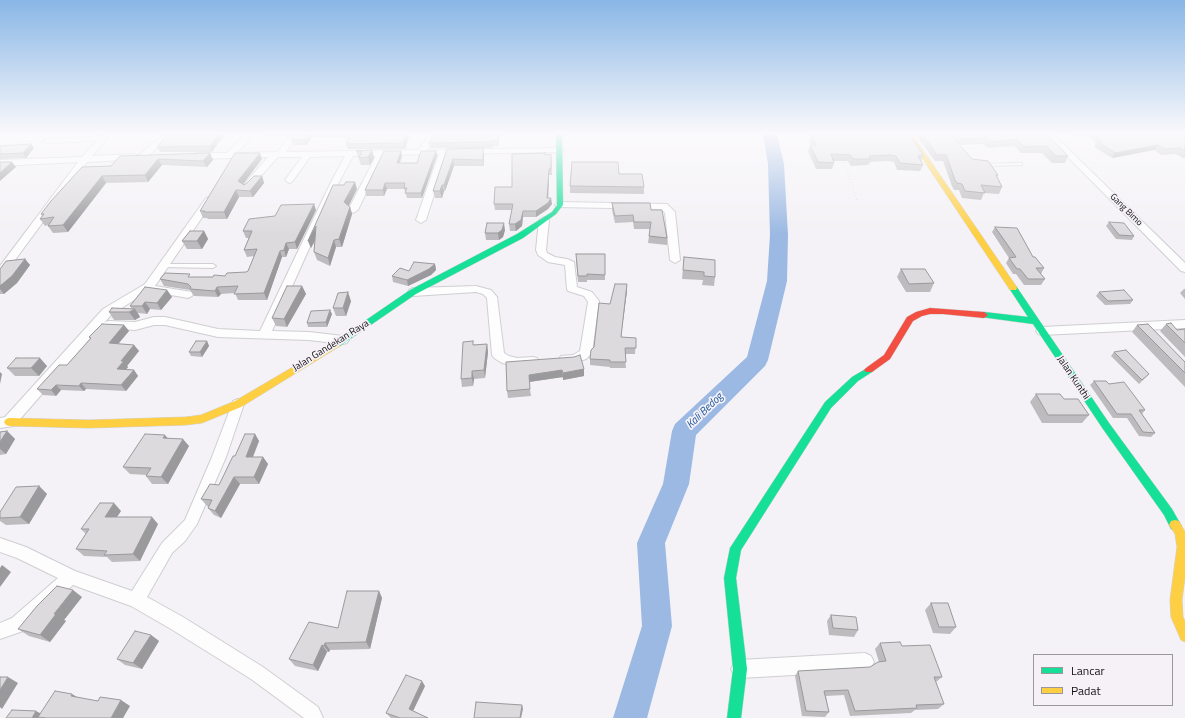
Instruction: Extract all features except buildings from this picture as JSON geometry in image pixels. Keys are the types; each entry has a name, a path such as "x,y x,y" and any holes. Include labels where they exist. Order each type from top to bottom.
{"street":[{"path":"0,273 79,168"},
{"path":"246,187 265,168"},
{"path":"289,180 298,168"},
{"path":"264,335 334,182 342,168"},
{"path":"353,210 375,168"},
{"path":"421,220 439,168"},
{"path":"560,168 560,205 664,206 670,212 675,260"},
{"name":"Jalan Kunthi","path":"932,168 1106,426 1154,490 1180,533 1184,547 1176,600 1177,617 1185,636"},
{"name":"Gang Bimo","path":"1083,168 1185,269"},
{"path":"4,423 107,312 147,288 216,189"},
{"name":"Jalan Gandekan Raya","path":"4,423 89,424 186,421 202,419 217,414 238,404 343,340 413,292 520,236 554,213 560,205"},
{"path":"413,292 476,289 487,292 492,297 498,355 506,360 516,362 574,359 582,356 586,353 594,301 588,294 572,288 570,264 567,262 552,260 543,255 541,250 544,220"},
{"path":"0,256 13,255"},
{"path":"147,288 188,294"},
{"path":"734,718 740,669 730,578 736,548 828,405 855,379 879,364 887,357 910,320 919,314 930,311 943,311 1035,321"},
{"path":"96,324 135,326 154,321 165,321 218,332 309,336 343,340"},
{"path":"1042,331 1185,324"},
{"path":"1146,326 1156,337"},
{"path":"136,600 167,548 190,524 219,457 238,404"},
{"path":"0,545 21,552 71,578 136,600 177,623 257,673 306,707 312,713 314,718"},
{"path":"0,631 17,625 71,578"},
{"path":"740,669 865,662"}],"lane":[{"path":"163,266 213,266"}],"path":[{"path":"845,168 857,200"}],"waterway":[{"name":"Kali Bedog","path":"630,718 657,626 651,543 676,484 684,431 757,360 777,281 779,235 776,168"}],"traffic: fast":[{"path":"337,344 413,292 520,236 554,213 560,205 559,168"},
{"path":"1013,288 1106,426 1168,512 1175,525"},
{"path":"984,315 1035,321"},
{"path":"734,718 740,669 730,578 736,548 828,405 855,379 869,370"}],"traffic: slow":[{"path":"932,168 1013,288"},
{"path":"9,422 89,424 186,421 202,419 238,404 337,344"},
{"path":"1175,525 1180,533 1183,547 1176,600 1177,617 1185,636"}],"traffic: jam":[{"path":"869,370 887,357 910,319 919,314 930,311 943,311 984,315"}]}
